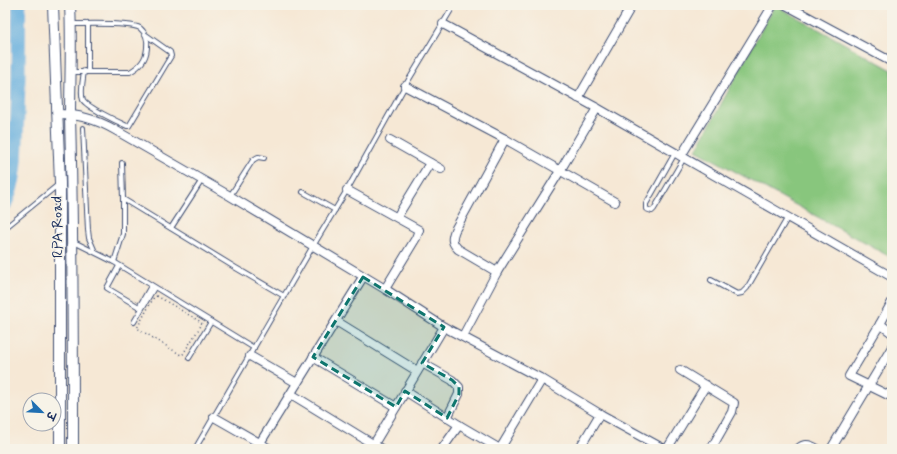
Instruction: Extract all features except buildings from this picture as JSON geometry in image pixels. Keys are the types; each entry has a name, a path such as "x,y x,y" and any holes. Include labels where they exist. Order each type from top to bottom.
{"street":[{"path":"53,5 60,183 60,449"},
{"name":"RPA Road","path":"70,5 70,114 73,242 73,449"},
{"path":"578,98 630,8 619,5"},
{"path":"681,155 773,5"},
{"path":"786,5 892,62"},
{"path":"443,24 681,155 892,276"},
{"path":"405,86 505,139 615,202"},
{"path":"463,336 497,272 560,171 597,108"},
{"path":"57,114 70,114 100,122 230,196 385,289 444,327 542,379 600,414 665,449 706,385"},
{"path":"497,272 458,249 453,244 452,238 505,139"},
{"path":"390,140 441,169"},
{"path":"397,217 430,163"},
{"path":"347,190 419,230 416,238 385,289"},
{"path":"260,443 363,277"},
{"path":"892,302 849,376 892,397"},
{"path":"336,321 417,371"},
{"path":"880,324 892,333"},
{"path":"291,394 376,448 396,407 444,327"},
{"path":"831,449 892,347"},
{"path":"252,352 297,383"},
{"path":"313,357 396,407"},
{"path":"422,363 452,380 459,387 459,394 447,418"},
{"path":"680,370 734,403 732,412 711,449"},
{"path":"406,391 447,418 500,449 542,379"},
{"path":"579,449 600,414"},
{"path":"214,417 270,449"},
{"path":"442,449 459,425"},
{"path":"798,449 806,445 817,449"}],"lane":[{"path":"195,449 312,246 347,190 405,86 454,5"},
{"path":"71,24 130,25 140,28 146,35 170,52 171,56 129,126 90,107 84,101 82,96 86,71 88,25"},
{"path":"71,72 130,72 138,67 144,60 148,45 146,35"},
{"path":"83,128 88,230 89,238 96,252"},
{"path":"681,155 654,209 652,212 646,210 646,204 681,155"},
{"path":"230,196 254,160 258,157 264,158"},
{"path":"114,262 123,234 122,163"},
{"path":"171,228 202,180"},
{"path":"5,228 60,183"},
{"path":"303,192 335,210"},
{"path":"123,199 284,296"},
{"path":"711,280 737,294 742,293 747,288 788,217"},
{"path":"73,242 114,262 211,322 252,352"},
{"path":"120,266 107,288 140,308"},
{"path":"134,322 140,308 153,287"},
{"path":"189,358 211,322"}],"path":[{"path":"156,296 201,322 202,324 191,343 181,355 137,328 154,297 156,296"}],"highlighted area":[{"path":"363,277 444,327 422,363 452,380 459,387 459,394 447,418 405,391 396,407 313,357"}],"green space":[{"path":"775,5 892,70 892,258 696,150"}],"waterway":[{"path":"5,204 12,185 16,156 19,80 19,5"}]}
